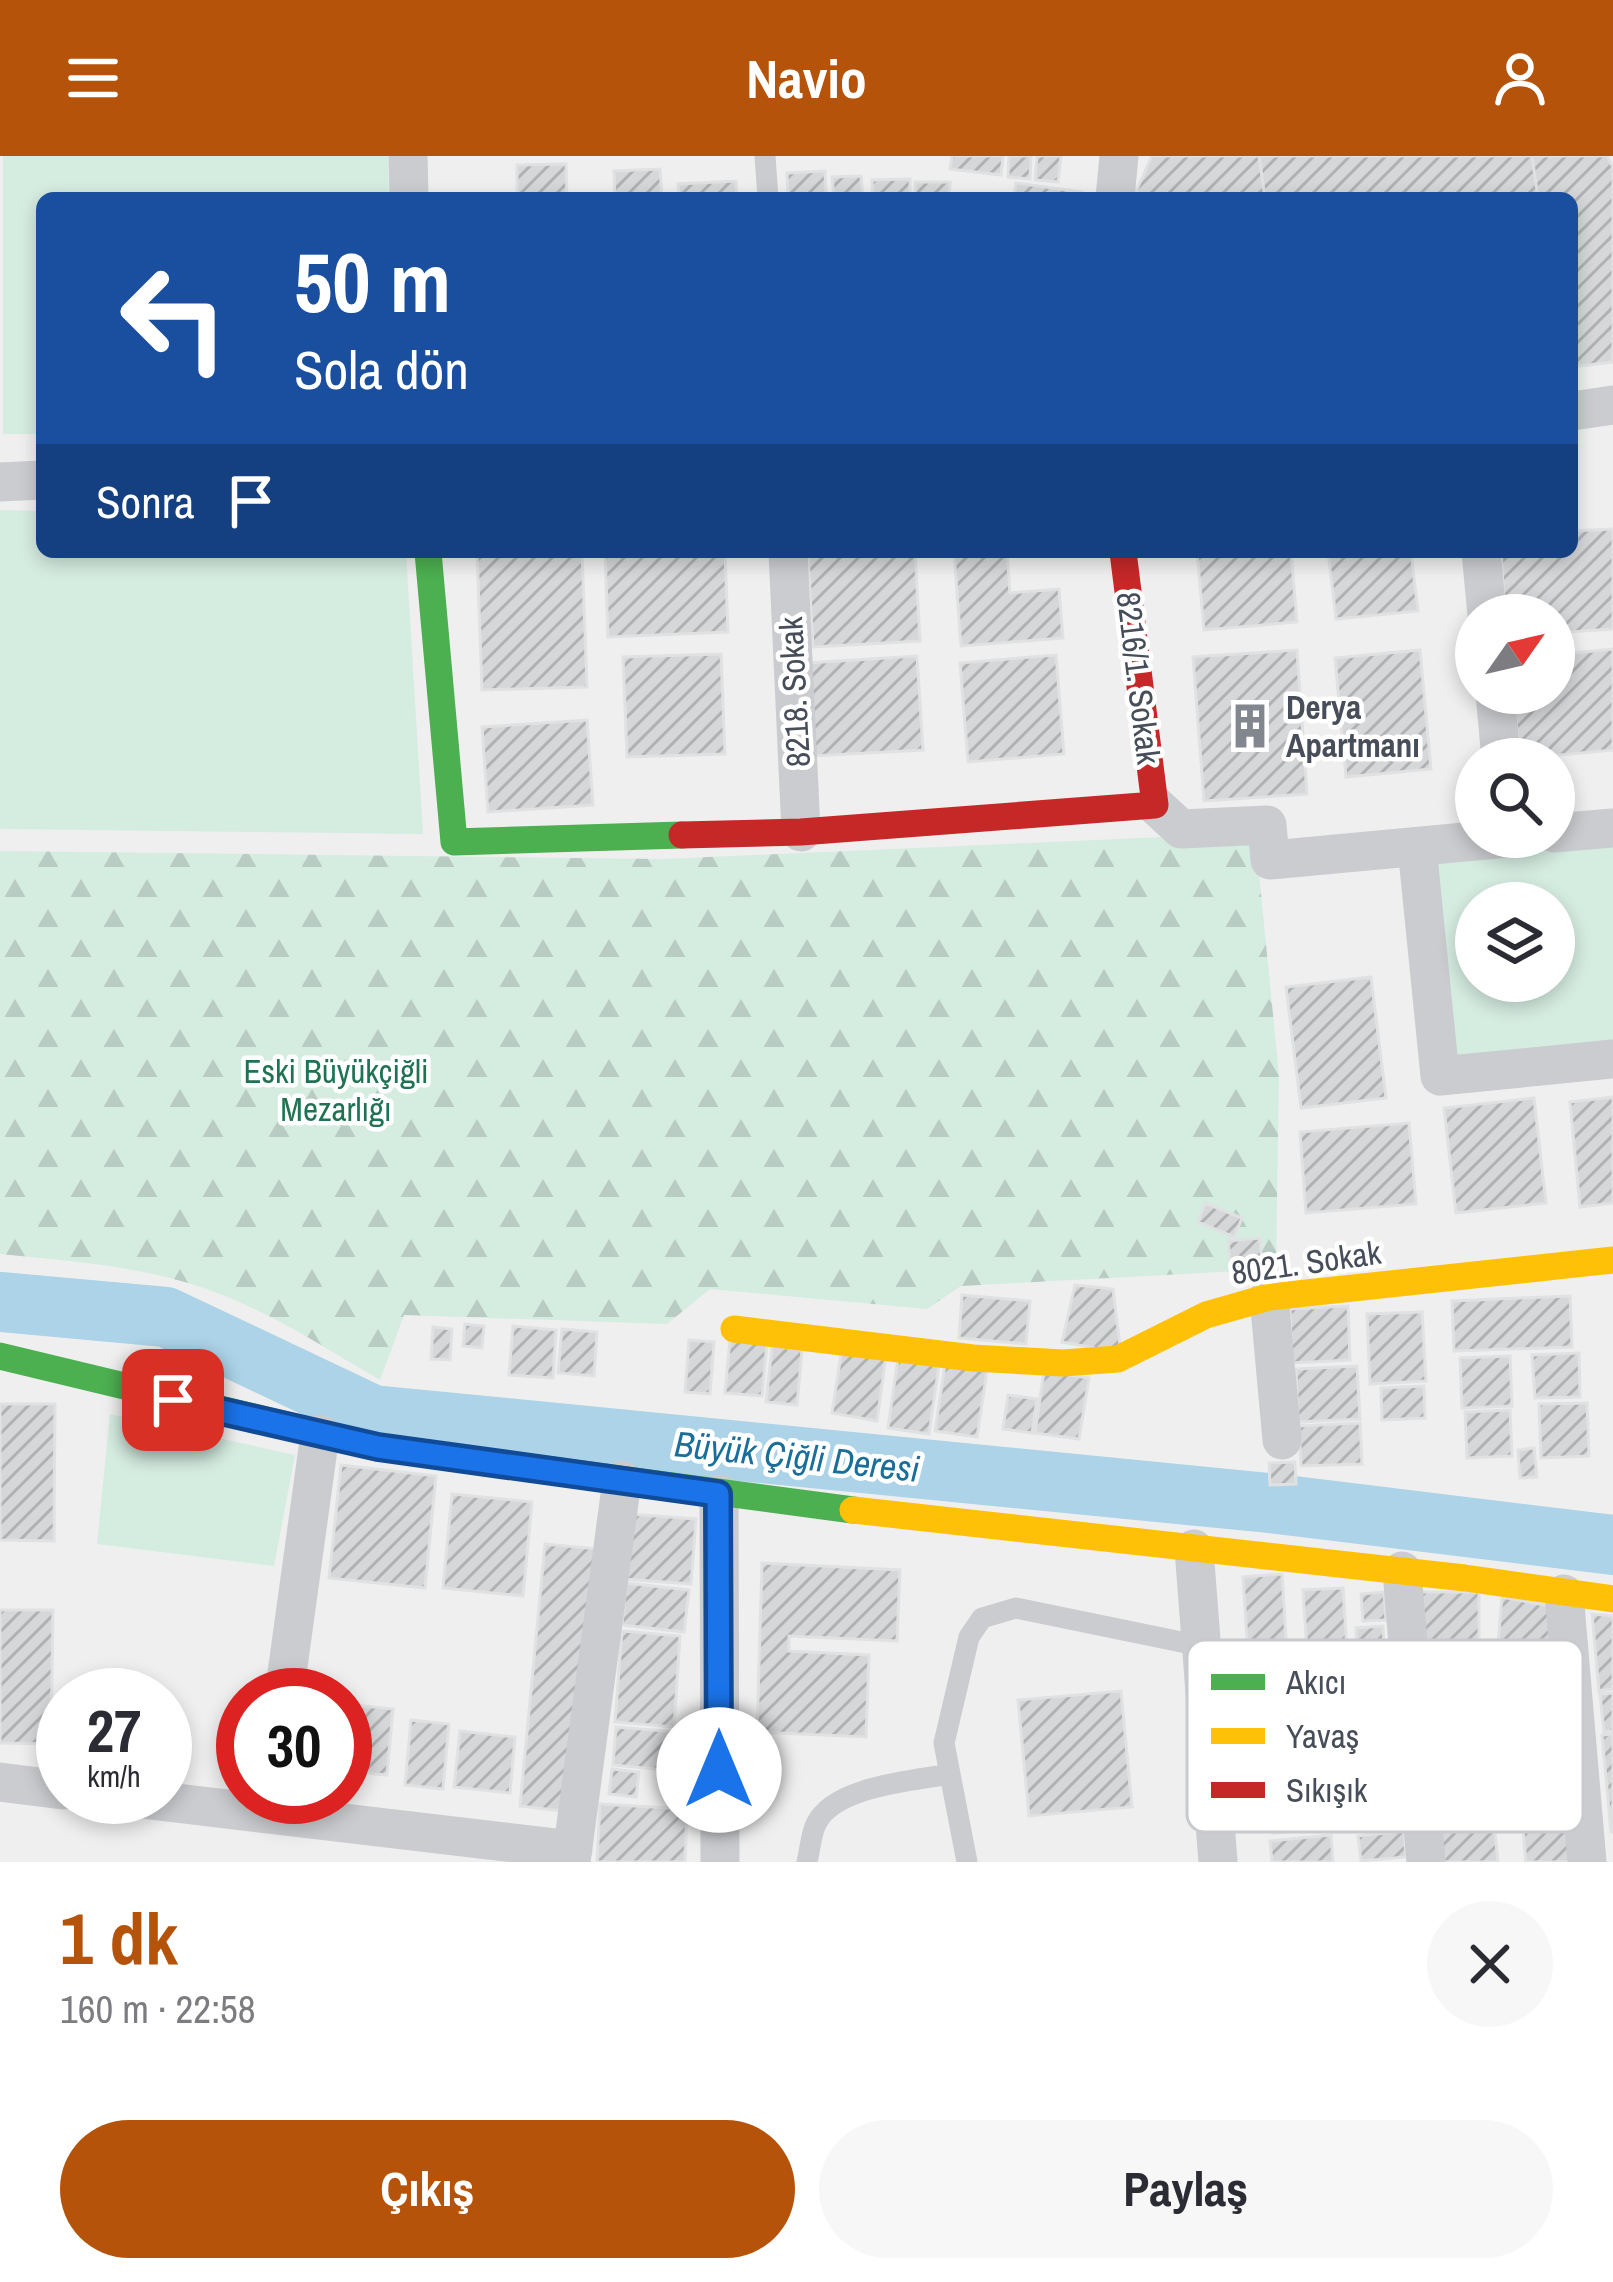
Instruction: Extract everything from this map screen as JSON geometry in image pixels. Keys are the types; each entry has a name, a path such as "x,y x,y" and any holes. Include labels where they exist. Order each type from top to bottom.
{"street":[{"path":"408,156 410,192"},
{"path":"1116,192 1119,156"},
{"path":"1578,410 1613,405"},
{"path":"0,482 36,480"},
{"path":"429,558 454,842 801,832 1155,805 1181,829 1267,826 1270,860 1455,843"},
{"name":"8218. Sokak","path":"788,558 801,832"},
{"name":"8216/1. Sokak","path":"1124,558 1155,805"},
{"path":"1482,558 1485,594"},
{"path":"1575,831 1613,828"},
{"path":"1417,847 1440,1076 1613,1059"},
{"name":"8021. Sokak","path":"734,1329 1063,1364 1118,1359 1206,1315 1269,1297 1613,1260"},
{"path":"1269,1297 1282,1440"},
{"path":"0,1356 378,1447 978,1527 1402,1571 1613,1599"},
{"path":"288,1668 320,1434"},
{"path":"372,1822 572,1856 622,1480"},
{"path":"718,1494 720,1862"},
{"path":"1194,1549 1202,1640"},
{"path":"1402,1571 1408,1640"},
{"path":"1564,1594 1568,1640"},
{"path":"0,1782 36,1787"},
{"path":"1583,1815 1587,1862"},
{"path":"1216,1832 1218,1862"},
{"path":"1424,1832 1426,1862"}],"lane":[{"path":"765,156 768,192"},
{"path":"967,1862 944,1743 969,1637 982,1618 1016,1608 1187,1643"},
{"path":"807,1862 816,1821 837,1803 860,1791 950,1774"}],"green space":[{"path":"3,156 388,156 389,192 36,192 36,434 3,434"},
{"path":"0,510 36,511 36,558 406,558 423,834 0,829"},
{"name":"Eski Büyükçiğli Mezarlığı","path":"1255,833 1279,1075 1276,1269 961,1286 927,1309 710,1289 667,1324 404,1315 380,1380 275,1319 209,1290 132,1270 0,1254 0,851 663,859"},
{"path":"1613,841 1613,1045 1454,1061 1434,859 1575,858 1575,845"},
{"path":"110,1414 295,1455 274,1566 97,1544"}],"building":[{"path":"952,156 1003,156 1001,175 950,169"},
{"path":"1009,156 1031,156 1030,179 1008,177"},
{"path":"1037,156 1061,156 1058,182 1035,180"},
{"path":"1152,156 1607,156 1613,167 1613,362 1578,366 1578,192 1136,192"},
{"path":"1259,156 1532,156 1537,192 1264,192"},
{"path":"566,164 567,192 517,192 517,165"},
{"path":"660,169 662,192 615,192 614,171"},
{"path":"825,171 826,192 788,192 787,173"},
{"path":"861,176 862,192 833,192 832,177"},
{"path":"910,179 910,192 873,192 872,180"},
{"path":"736,181 737,192 679,192 678,184"},
{"path":"915,182 950,182 949,192 915,192"},
{"path":"1016,183 1082,192 1015,192"},
{"path":"1613,529 1613,629 1575,632 1575,594 1504,594 1501,558 1578,558 1578,531"},
{"path":"477,558 582,558 587,687 482,690"},
{"path":"605,558 725,558 728,632 608,637"},
{"path":"808,558 915,558 920,641 813,647"},
{"path":"954,558 1007,558 1010,593 1059,589 1063,638 961,646"},
{"path":"1198,558 1292,558 1297,622 1204,630"},
{"path":"1329,558 1412,558 1418,611 1336,619"},
{"path":"1613,649 1613,750 1575,754 1575,738 1518,738 1515,714 1575,714 1575,653"},
{"name":"Derya Apartmanı","path":"1297,650 1307,794 1204,801 1193,657"},
{"path":"1420,650 1431,769 1346,777 1335,658"},
{"path":"721,654 725,754 627,757 623,657"},
{"path":"1056,655 1064,754 968,762 960,663"},
{"path":"917,656 923,750 812,756 807,663"},
{"path":"587,720 593,805 488,812 482,727"},
{"path":"1371,977 1386,1098 1301,1108 1286,987"},
{"path":"1613,1097 1613,1203 1580,1207 1570,1102"},
{"path":"1534,1098 1546,1203 1456,1213 1444,1108"},
{"path":"1409,1123 1416,1204 1306,1213 1300,1132"},
{"path":"1205,1203 1242,1218 1234,1237 1198,1222"},
{"path":"1260,1238 1262,1266 1231,1269 1228,1241"},
{"path":"1075,1285 1113,1289 1121,1353 1062,1342"},
{"path":"962,1295 1030,1301 1026,1344 959,1338"},
{"path":"1570,1296 1572,1347 1454,1351 1452,1301"},
{"path":"1348,1306 1350,1360 1292,1363 1290,1309"},
{"path":"1422,1312 1426,1381 1370,1384 1367,1314"},
{"path":"465,1324 484,1326 482,1348 463,1346"},
{"path":"513,1326 556,1330 553,1378 509,1375"},
{"path":"433,1327 452,1329 450,1360 431,1359"},
{"path":"562,1329 597,1332 594,1376 558,1373"},
{"path":"730,1339 767,1342 762,1396 725,1393"},
{"path":"689,1340 714,1342 710,1394 685,1392"},
{"path":"772,1346 802,1350 797,1405 766,1402"},
{"path":"842,1348 886,1355 877,1421 832,1413"},
{"path":"1579,1353 1580,1397 1535,1398 1532,1355"},
{"path":"1510,1356 1512,1406 1462,1408 1460,1358"},
{"path":"898,1358 939,1365 929,1434 888,1428"},
{"path":"945,1364 987,1371 977,1437 935,1431"},
{"path":"1357,1366 1360,1419 1298,1422 1296,1369"},
{"path":"1044,1371 1089,1378 1079,1439 1035,1433"},
{"path":"1424,1386 1425,1418 1382,1420 1381,1388"},
{"path":"1008,1395 1037,1399 1032,1433 1003,1429"},
{"path":"1587,1403 1589,1456 1541,1458 1539,1404"},
{"path":"0,1404 55,1404 54,1541 0,1540"},
{"path":"1510,1410 1512,1456 1467,1458 1465,1412"},
{"path":"1360,1423 1362,1464 1301,1466 1299,1426"},
{"path":"1534,1448 1537,1477 1520,1478 1518,1450"},
{"path":"1295,1462 1296,1484 1270,1485 1269,1463"},
{"path":"341,1465 436,1476 425,1588 329,1578"},
{"path":"452,1494 532,1502 523,1596 443,1588"},
{"path":"629,1514 696,1519 691,1584 624,1579"},
{"path":"545,1544 598,1549 572,1812 520,1806"},
{"path":"762,1563 900,1570 897,1641 789,1636 789,1651 869,1655 866,1737 757,1732"},
{"path":"1282,1574 1286,1640 1247,1640 1243,1577"},
{"path":"626,1583 689,1590 684,1632 622,1625"},
{"path":"1343,1588 1346,1640 1306,1640 1303,1590"},
{"path":"1384,1592 1386,1620 1363,1621 1361,1594"},
{"path":"1418,1592 1479,1592 1479,1640 1419,1640"},
{"path":"1502,1597 1561,1608 1562,1640 1498,1640"},
{"path":"0,1610 53,1610 52,1668 36,1668 36,1744 0,1743"},
{"path":"1592,1614 1613,1616 1613,1689 1599,1691"},
{"path":"1383,1626 1384,1640 1356,1640 1356,1628"},
{"path":"622,1631 680,1636 674,1727 615,1722"},
{"path":"1121,1691 1132,1807 1029,1816 1018,1700"},
{"path":"1613,1693 1613,1731 1604,1732 1600,1694"},
{"path":"372,1707 393,1709 387,1775 372,1774"},
{"path":"411,1720 449,1724 443,1789 405,1785"},
{"path":"616,1727 689,1733 686,1772 613,1765"},
{"path":"460,1731 515,1737 510,1793 454,1787"},
{"path":"1613,1734 1613,1832 1611,1832 1602,1735"},
{"path":"612,1769 639,1772 636,1797 609,1794"},
{"path":"600,1804 687,1809 685,1862 597,1862"},
{"path":"1404,1832 1406,1857 1361,1861 1358,1836"},
{"path":"1441,1832 1495,1832 1498,1862 1444,1862"},
{"path":"1523,1832 1576,1832 1579,1862 1526,1862"},
{"path":"1331,1835 1333,1862 1272,1862 1270,1841"}],"waterway":[{"name":"Büyük Çiğli Deresi","path":"0,1302 166,1317 373,1415 1269,1503 1613,1545"}],"traffic: fast":[{"path":"429,558 454,842 682,835"},
{"path":"0,1356 378,1447 853,1510"}],"traffic: slow":[{"path":"734,1329 973,1358 1063,1363 1118,1359 1206,1315 1269,1297 1613,1260"},
{"path":"853,1510 1465,1578 1613,1599"}],"traffic: jam":[{"path":"682,835 801,832 1155,805 1124,558"}],"place":[{"name":"Derya Apartmanı","path":"1250,726"}],"route":[{"path":"173,1400 378,1447 718,1494 719,1770"}]}
